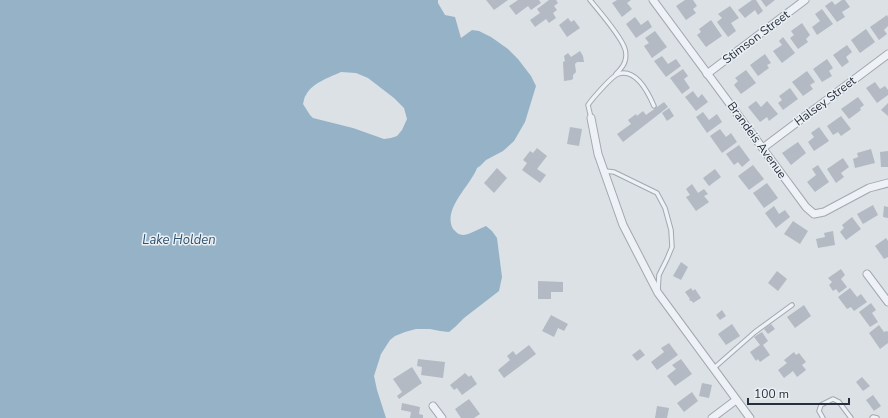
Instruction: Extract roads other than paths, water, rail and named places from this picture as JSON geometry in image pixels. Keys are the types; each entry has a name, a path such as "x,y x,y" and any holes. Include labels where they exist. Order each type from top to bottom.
{"street":[{"name":"Brandeis Avenue","path":"653,0 806,207 814,214 824,212 868,188 888,183"},
{"name":"Stimson Street","path":"707,74 805,0"},
{"name":"Halsey Street","path":"762,148 888,54"},
{"path":"591,118 598,154 623,225 658,293 750,418"},
{"path":"867,274 888,302"},
{"path":"712,418 736,400"},
{"path":"433,406 442,418"}],"lane":[{"path":"590,0 611,26 625,48 625,60 623,65 588,104 591,118"},
{"path":"616,74 627,73 638,80 648,93 654,106"},
{"path":"605,171 614,172 657,193 665,208 671,230 672,246 659,275 658,293"},
{"path":"713,369 755,332 792,305"},
{"path":"823,418 819,411 821,405 833,399 839,402 851,418"},
{"path":"872,418 877,418"}],"water":[{"name":"Lake Holden","path":"0,0 438,0 438,3 445,15 455,17 461,38 472,30 479,31 491,37 508,49 531,76 536,86 525,122 514,141 503,151 486,160 477,168 454,205 451,213 453,229 459,234 465,235 486,226 497,238 502,277 499,291 464,318 449,332 430,329 416,329 395,336 390,340 381,354 374,376 386,418 0,418","holes":["341,72 356,73 368,78 394,98 404,108 407,119 402,130 397,136 384,139 353,128 313,118 310,115 303,104 305,96 312,87"]}]}
